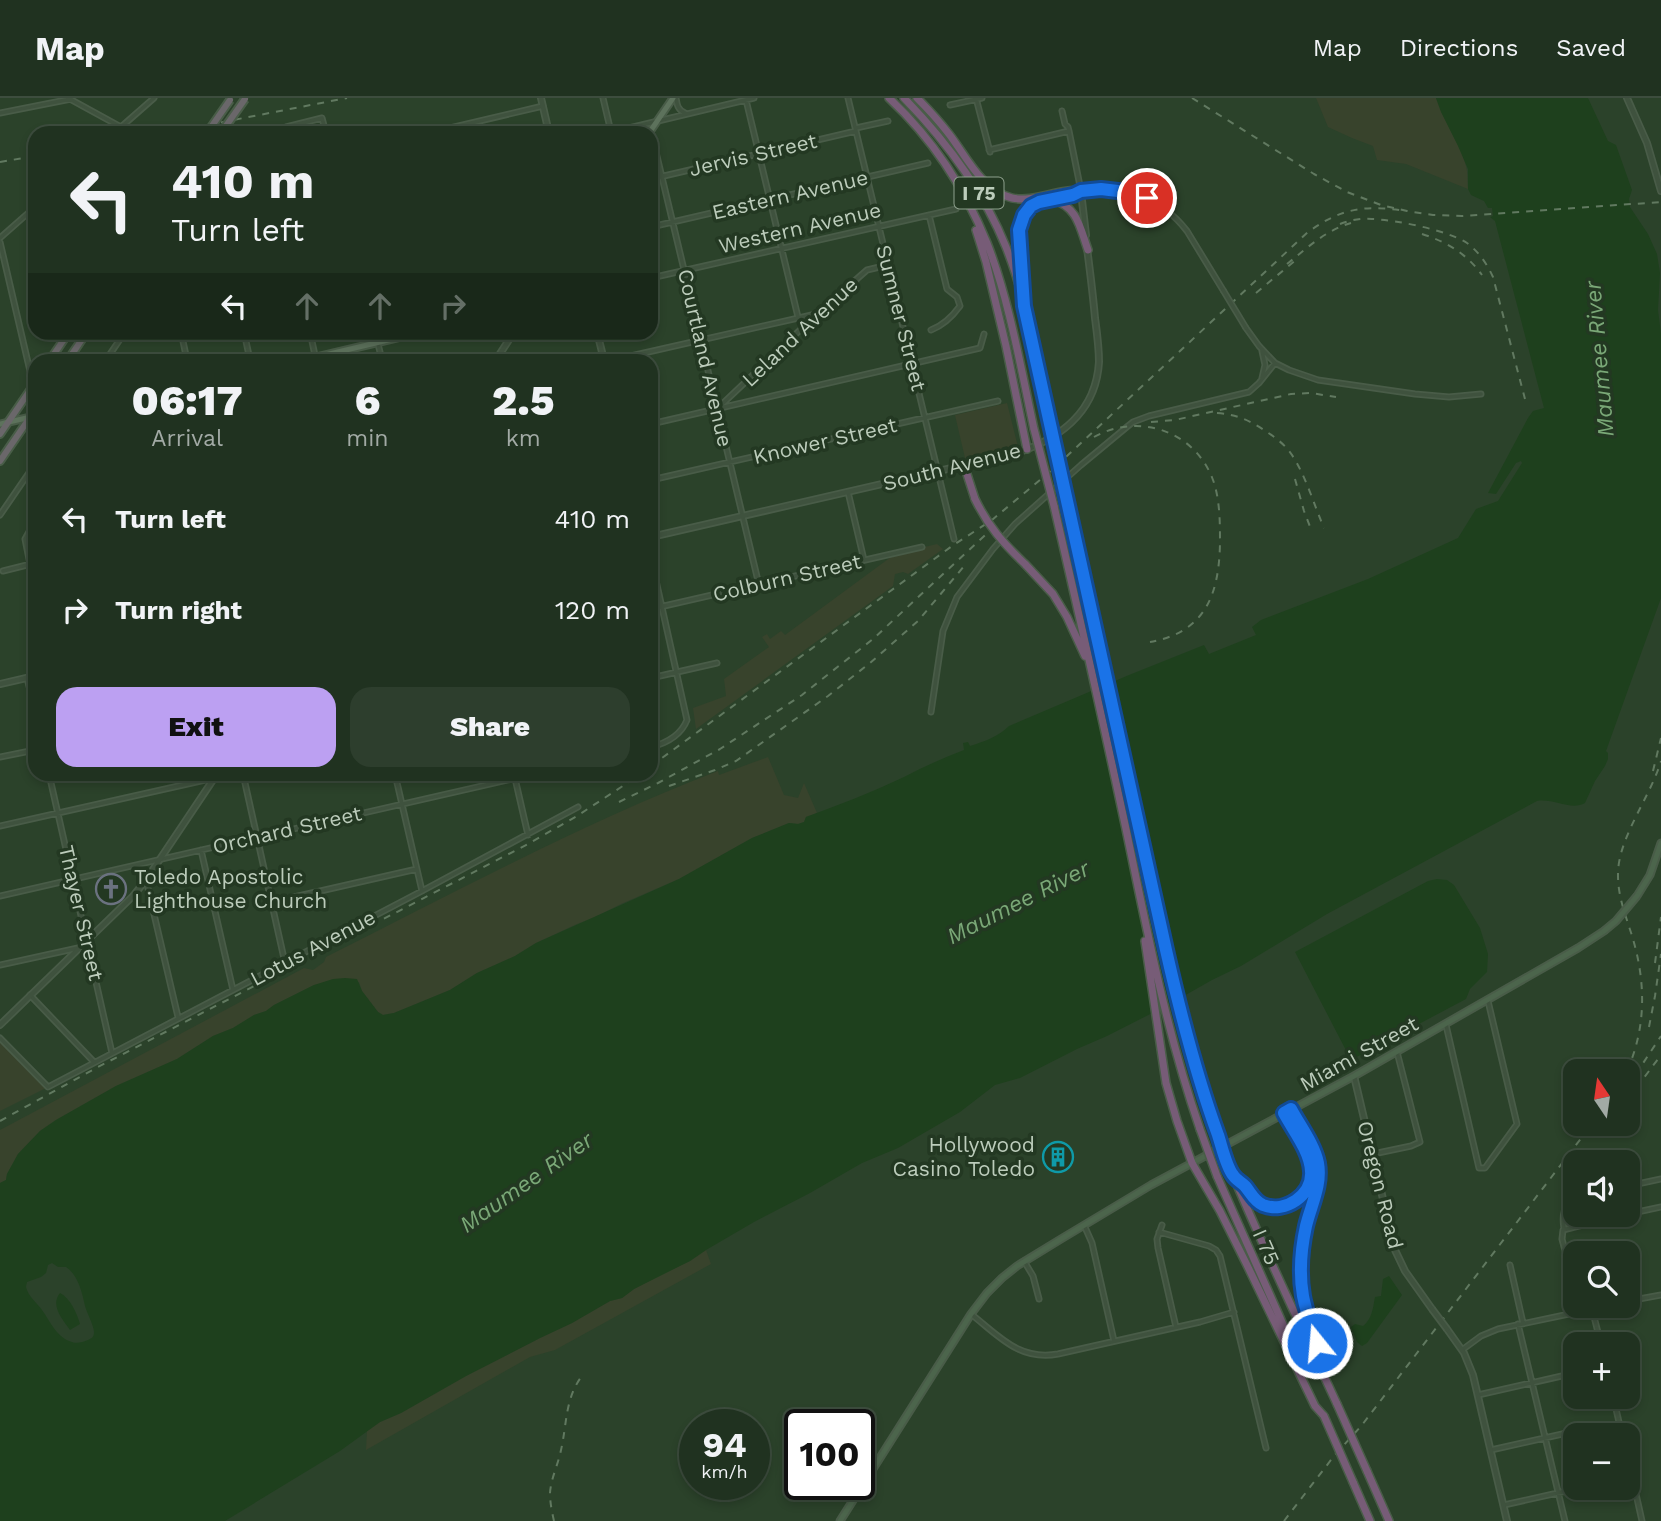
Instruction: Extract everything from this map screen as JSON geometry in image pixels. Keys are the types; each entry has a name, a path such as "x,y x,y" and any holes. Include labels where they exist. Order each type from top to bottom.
{"highway":[{"path":"226,126 245,98"},
{"name":"I 75","path":"889,98 922,133 952,175 977,220 994,262 1054,506 1170,1033 1186,1089 1216,1176 1370,1521"},
{"name":"I 75","path":"904,98 928,122 971,179 1006,247 1024,306 1166,950 1213,1124 1257,1234 1389,1521"},
{"path":"917,98 941,123 986,184 998,193 1026,199 1072,190 1081,191"},
{"path":"212,126 231,99"},
{"path":"952,175 975,227 986,262 1016,389 1027,449"},
{"path":"1024,306 1019,243 1021,220 1031,206 1039,202 1081,191"},
{"path":"1052,199 1068,206 1074,213 1088,250"},
{"path":"0,434 28,393"},
{"path":"0,461 28,422"},
{"path":"964,465 975,499 984,516 994,532 1053,594 1067,617 1091,670"},
{"path":"1137,885 1159,1044 1171,1099 1192,1163 1247,1265 1315,1406 1324,1416"},
{"path":"1231,1172 1253,1198 1263,1205 1286,1206 1301,1196 1311,1178 1310,1164 1288,1111"},
{"path":"1288,1111 1315,1154 1318,1164 1319,1181 1307,1223 1301,1270 1303,1297 1322,1358 1322,1372"}],"main road":[{"path":"654,126 675,98"},
{"path":"335,354 390,340"},
{"path":"0,424 28,418"},
{"name":"Miami Street","path":"840,1521 971,1314 993,1286 1024,1261 1146,1188 1446,1025 1604,931 1637,896 1650,876 1661,843"}],"street":[{"path":"122,126 154,98"},
{"path":"541,98 547,126"},
{"path":"603,98 609,126"},
{"path":"675,98 680,110 687,114"},
{"path":"638,126 754,98"},
{"name":"Sumner Street","path":"848,98 954,538"},
{"path":"950,106 982,98"},
{"path":"1627,98 1647,143 1661,191"},
{"path":"0,113 71,99 119,126"},
{"path":"976,99 989,151 1069,129"},
{"path":"746,100 798,317"},
{"path":"458,126 543,106"},
{"name":"South Avenue","path":"658,535 938,472 1027,449 1052,438 1069,425 1085,406 1094,384 1099,351 1081,191 1069,129 1062,111"},
{"path":"289,126 322,118 324,126"},
{"name":"Jervis Street","path":"658,178 888,121"},
{"name":"Courtland Avenue","path":"658,162 759,585"},
{"name":"Eastern Avenue","path":"658,225 928,163"},
{"path":"1081,191 1101,189 1126,192 1157,203 1180,222 1246,328 1275,363 1318,380 1449,397 1481,394"},
{"name":"Western Avenue","path":"658,277 956,209"},
{"path":"28,214 0,240 28,362"},
{"path":"929,215 947,289 960,300 960,306 950,319 931,330"},
{"name":"Leland Avenue","path":"717,409 867,270 888,265"},
{"path":"639,354 818,313"},
{"path":"658,422 980,348 984,334"},
{"path":"377,340 381,354"},
{"path":"1259,346 1265,365 1259,383"},
{"path":"931,712 943,631 949,612 993,549 1015,524 1133,422 1242,395 1254,389 1275,363"},
{"name":"Knower Street","path":"658,478 998,401"},
{"path":"0,515 28,474"},
{"path":"848,492 864,560"},
{"name":"Colburn Street","path":"658,608 922,547"},
{"path":"3,571 28,564"},
{"path":"658,589 687,720 682,729 664,744 658,745"},
{"path":"658,676 717,663"},
{"path":"0,684 27,678 28,682"},
{"path":"0,757 28,751"},
{"name":"Thayer Street","path":"51,781 112,1053"},
{"path":"0,826 194,781"},
{"path":"0,1025 133,896 212,781"},
{"path":"245,781 285,963"},
{"path":"397,781 422,891"},
{"name":"Orchard Street","path":"0,896 494,781"},
{"path":"515,781 528,835"},
{"name":"Lotus Avenue","path":"0,1038 48,1087 578,807"},
{"path":"201,850 233,990"},
{"path":"272,902 417,869"},
{"path":"146,880 178,1018"},
{"path":"0,965 78,948"},
{"path":"30,995 95,1062"},
{"path":"1446,1025 1479,1168 1485,1168 1517,1124 1488,1000"},
{"path":"1372,1154 1420,1142 1397,1052"},
{"name":"Oregon Road","path":"1354,1076 1396,1255 1408,1276 1462,1350 1470,1366 1507,1521"},
{"path":"1640,1183 1661,1179"},
{"path":"1640,1211 1661,1207"},
{"path":"1084,1225 1091,1243 1114,1341"},
{"path":"1163,1225 1157,1242 1176,1327"},
{"path":"1563,1243 1564,1227"},
{"path":"1564,1230 1576,1227"},
{"path":"1159,1232 1216,1250 1221,1260 1266,1448"},
{"path":"1024,1261 1033,1276 1039,1299"},
{"path":"1510,1265 1533,1383 1565,1521"},
{"path":"1640,1299 1661,1295"},
{"path":"971,1314 1012,1347 1032,1355 1058,1354 1234,1312"},
{"path":"1462,1350 1489,1332 1563,1312"},
{"path":"1478,1395 1563,1376"},
{"path":"1491,1450 1563,1433"},
{"path":"1503,1505 1563,1492"},
{"path":"1636,1500 1642,1521"}],"shaded area":[{"path":"1316,98 1436,98 1463,157 1468,189 1406,164 1377,160 1373,146 1328,127"},
{"path":"1007,403 1018,447 965,458 955,415"},
{"path":"937,544 943,549 908,574 895,574 893,586 696,729 693,708 726,696 724,679 769,647 762,637 767,634 770,639 781,631 785,635 895,554"},
{"path":"768,757 784,795 798,798 804,783 817,813 806,817 804,822 789,823 752,838 679,879 536,943 450,990 394,1013 383,1015 378,1012 362,991 359,982 314,985 213,1036 177,1059 116,1086 56,1120 40,1131 18,1154 6,1180 0,1183 0,1130 304,968 313,970 324,962 326,957 520,859 668,791 718,771 719,775"},
{"path":"0,1041 46,1088 0,1111"},
{"path":"706,1250 711,1264 555,1350 530,1357 366,1450 367,1431 380,1422 610,1301 622,1298"}],"water":[{"name":"Maumee River","path":"1436,98 1588,98 1608,141 1616,145 1632,190 1630,207 1648,234 1657,254 1661,334 1661,598 1606,751 1608,759 1585,803 1574,806 1537,801 1327,914 1241,966 1168,1005 1020,1078 995,1085 960,1112 898,1148 862,1163 622,1298 610,1301 380,1422 340,1451 225,1521 0,1521 0,1183 6,1180 18,1154 40,1131 56,1120 116,1086 177,1059 213,1036 314,985 333,979 357,979 362,991 383,1015 450,990 536,943 679,879 752,838 789,823 804,822 806,817 868,793 964,750 963,743 968,742 970,746 986,740 1009,726 1204,645 1209,654 1256,635 1252,627 1261,620 1368,579 1458,538 1476,509 1498,501 1521,461 1516,463 1496,494 1488,493 1528,418 1533,411 1544,408 1495,221 1490,217 1493,216 1492,208 1488,208 1484,201 1471,195 1468,189 1468,169","holes":["52,1263 70,1270 79,1284 94,1329 93,1336 88,1340 76,1343 62,1337 27,1290 27,1282 46,1273 48,1265"]},
{"path":"1447,880 1454,885 1480,928 1488,954 1487,972 1470,989 1466,999 1351,1060 1295,952 1428,881"},
{"path":"1389,1276 1402,1295 1362,1346 1357,1342 1351,1327 1355,1324 1363,1326 1368,1320 1375,1297 1381,1296 1383,1279"},
{"path":"60,1293 73,1306 80,1324 70,1330 57,1307"}],"railway":[{"path":"202,126 347,98"},
{"path":"1192,98 1347,192 1381,205 1407,211 1462,216 1661,202"},
{"path":"0,162 28,157"},
{"path":"658,761 952,546 992,520 1053,469 1308,232 1332,217 1355,210 1379,208 1407,211"},
{"path":"1340,224 1364,219 1394,221 1421,226 1467,243 1482,258 1493,277 1525,399"},
{"path":"1287,264 1325,235 1351,223"},
{"path":"1422,234 1456,250 1482,275"},
{"path":"1256,293 1297,259"},
{"path":"1151,422 1175,420 1291,394 1311,393 1336,397"},
{"path":"1217,413 1236,416 1253,423 1286,448 1304,478 1324,528"},
{"path":"1094,437 1129,426 1164,431 1193,449 1205,463 1215,487 1220,543 1217,579 1212,594 1206,608 1196,620 1169,637 1150,642"},
{"path":"1295,479 1312,532"},
{"path":"619,802 720,749 802,695 873,639 995,526"},
{"path":"669,786 736,761 828,696 918,621 965,565"},
{"path":"1653,771 1661,738"},
{"path":"1632,1059 1641,1022 1642,989 1637,956 1620,892 1619,862 1628,833 1661,761"},
{"path":"0,1121 98,1067 528,844 630,781"},
{"path":"1655,963 1661,917"},
{"path":"1649,1027 1661,954"},
{"path":"1640,1068 1661,1036"},
{"path":"1640,1083 1661,1055"},
{"path":"1284,1521 1334,1456 1362,1425 1583,1136"},
{"path":"554,1521 550,1500 551,1487 561,1450 569,1402 582,1376"}],"place":[{"name":"Toledo Apostolic Lighthouse Church","path":"111,889"},
{"name":"Hollywood Casino Toledo","path":"1058,1157"}],"route":[{"path":"1147,198 1101,189 1081,191 1031,206 1021,220 1019,230 1024,306 1178,1003 1213,1124 1233,1176 1263,1205 1276,1207 1294,1202 1308,1187 1311,1178 1307,1154 1284,1113 1291,1109 1318,1164 1319,1181 1307,1223 1301,1270 1303,1297 1317,1343"}]}
